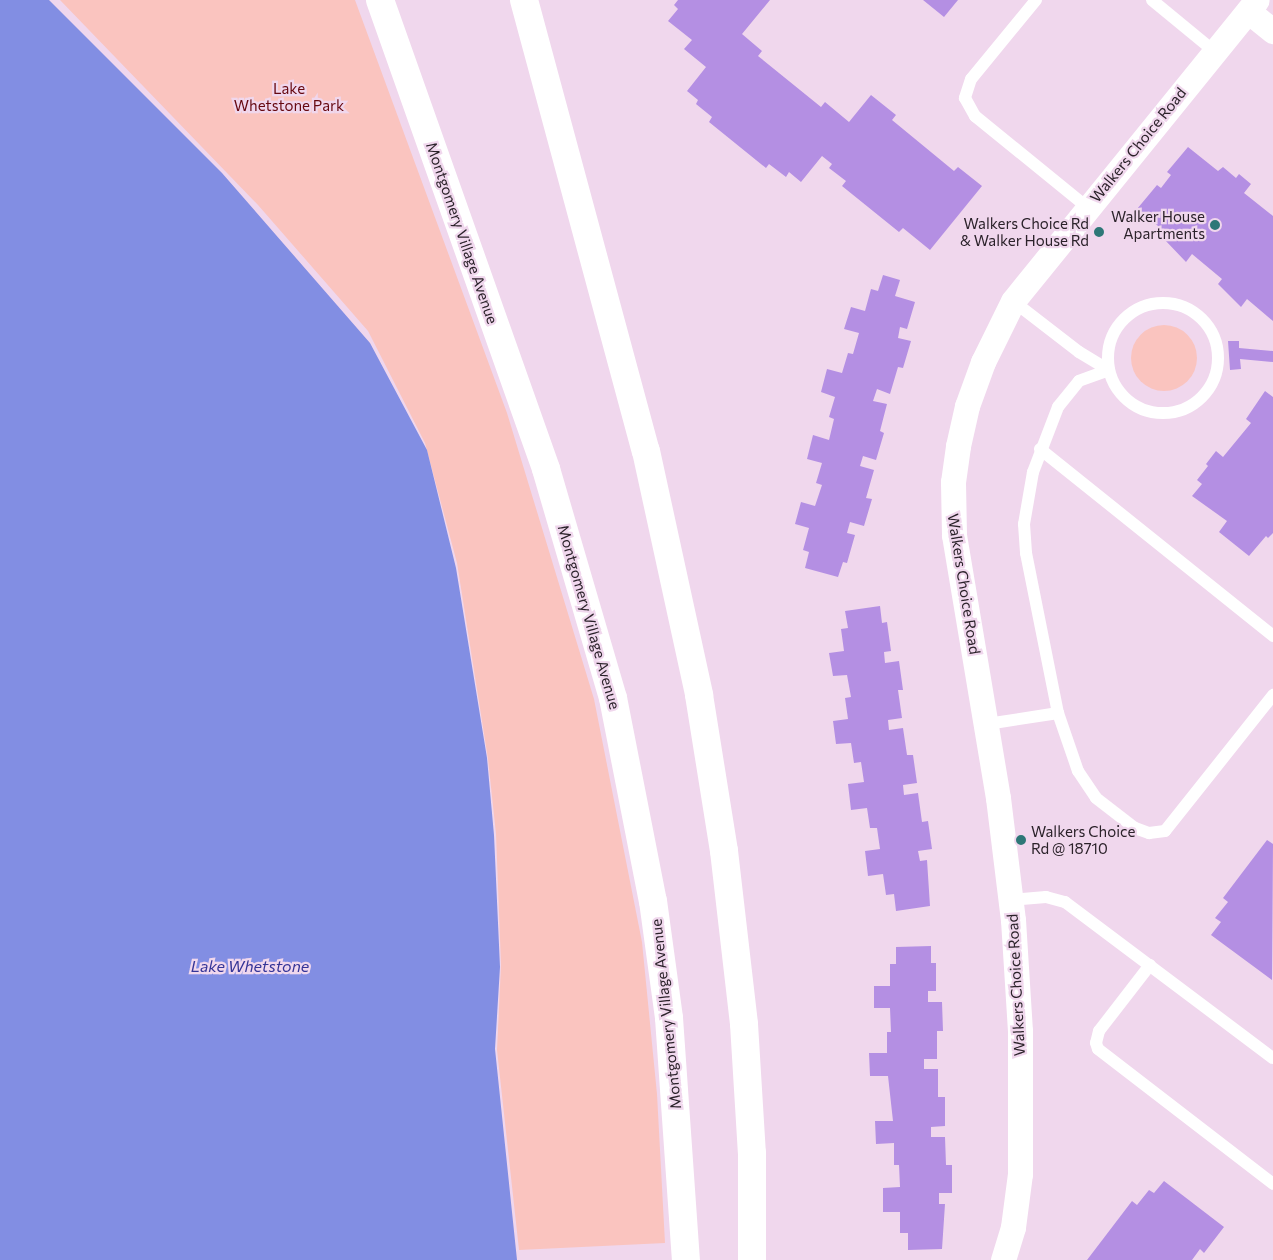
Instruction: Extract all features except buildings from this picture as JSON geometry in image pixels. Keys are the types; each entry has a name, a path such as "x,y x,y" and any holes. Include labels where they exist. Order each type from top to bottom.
{"main road":[{"name":"Montgomery Village Avenue","path":"380,0 546,469 613,698 653,901 668,1008 686,1260"},
{"path":"524,0 646,451 700,696 724,851 744,1024 752,1153 752,1260"}],"street":[{"name":"Walkers Choice Road","path":"1003,1260 1013,1227 1022,1144 1020,1031 1011,900 987,724 954,535 953,482 967,406 983,362 1013,301 1087,207 1253,6"},
{"path":"1253,6 1273,31"}],"lane":[{"path":"1036,0 971,79 965,98 975,116 1087,207"},
{"path":"1152,0 1215,52"},
{"path":"1013,301 1066,342 1109,370 1121,393 1142,409 1160,413 1192,406 1210,388 1217,370 1218,349 1206,322 1195,312 1182,305 1152,303 1138,308 1116,327 1108,356 1109,370"},
{"path":"1109,370 1086,377 1073,387 1055,413 1040,449 1027,494 1024,538 1058,713 1072,757 1090,790 1135,828 1154,834 1174,824 1273,695"},
{"path":"1040,449 1273,636"},
{"path":"987,724 1058,713"},
{"path":"1011,900 1046,897 1065,902 1273,1058"},
{"path":"1150,965 1099,1031 1096,1043 1098,1049 1273,1184"}],"green space":[{"name":"Lake Whetstone Park","path":"60,0 355,0 507,413 594,699 642,942 657,1094 665,1243 519,1250 497,1050 501,965 496,834 488,759 457,563 425,443 368,331 258,205"},
{"path":"1170,325 1188,334 1195,345 1197,358 1195,371 1188,382 1177,389 1158,391 1140,382 1133,371 1131,352 1140,334 1151,327"}],"water":[{"name":"Lake Whetstone","path":"0,0 49,0 222,173 370,343 427,450 456,568 487,758 494,835 500,967 495,1049 517,1260 0,1260"}],"place":[{"name":"Walker House Apartments","path":"1215,225"},
{"name":"Walkers Choice Rd & Walker House Rd","path":"1099,232"},
{"name":"Walkers Choice Rd @ 18710","path":"1021,840"}]}
